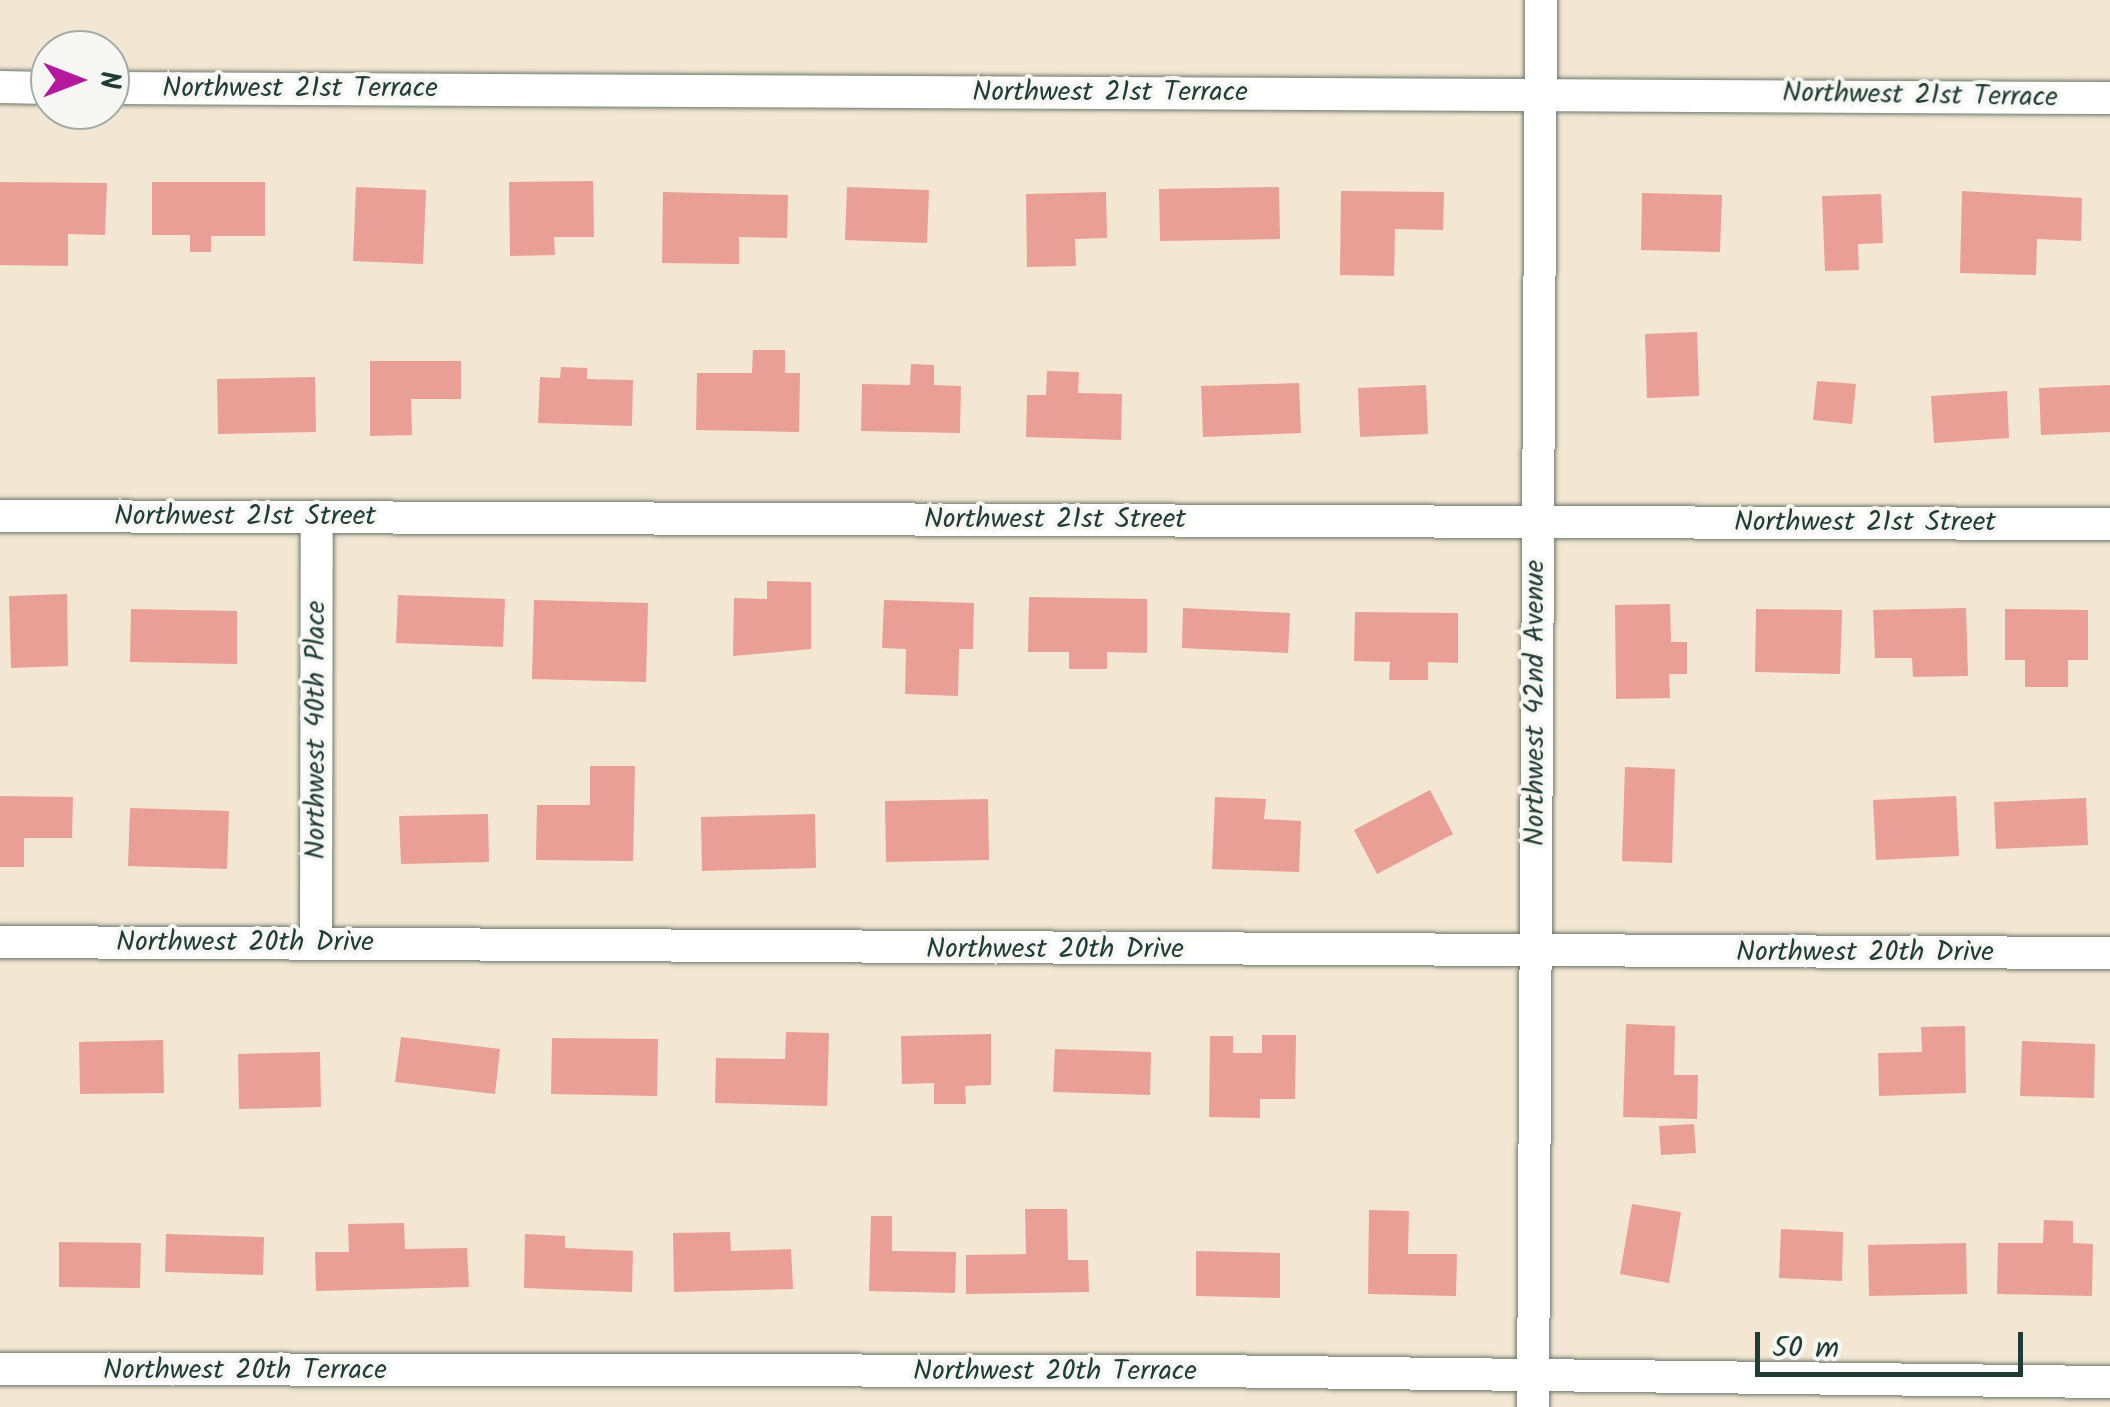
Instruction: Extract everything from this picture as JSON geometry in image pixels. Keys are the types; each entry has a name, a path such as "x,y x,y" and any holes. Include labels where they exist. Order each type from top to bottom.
{"street":[{"name":"Northwest 42nd Avenue","path":"1533,1392 1542,0"},
{"path":"0,87 30,88"},
{"name":"Northwest 21st Terrace","path":"130,88 2110,98"},
{"name":"Northwest 21st Street","path":"0,516 2110,524"},
{"name":"Northwest 40th Place","path":"316,943 317,518"},
{"name":"Northwest 20th Drive","path":"0,942 2110,954"},
{"name":"Northwest 20th Terrace","path":"0,1369 1533,1392 2110,1382"}],"building":[{"path":"593,181 594,237 554,237 555,255 510,256 509,182"},
{"path":"0,182 107,183 105,235 68,234 68,266 0,265"},
{"path":"152,182 265,182 265,236 211,236 211,252 190,252 190,235 152,235"},
{"path":"356,187 426,190 423,264 353,261"},
{"path":"847,187 929,190 927,243 845,240"},
{"path":"1279,187 1280,239 1160,241 1159,189"},
{"path":"1341,191 1444,192 1443,230 1395,229 1394,276 1340,275"},
{"path":"1962,191 2082,198 2081,241 2037,239 2036,275 1960,273"},
{"path":"663,192 788,195 787,238 739,237 739,264 662,263"},
{"path":"1106,192 1107,238 1075,239 1076,266 1027,267 1026,194"},
{"path":"1642,193 1722,195 1720,252 1641,250"},
{"path":"1881,194 1883,243 1858,244 1859,270 1825,271 1822,196"},
{"path":"1697,332 1699,396 1647,398 1645,334"},
{"path":"753,350 785,350 785,373 800,373 799,432 696,430 697,373 752,373"},
{"path":"370,361 461,361 461,399 411,399 412,435 370,436"},
{"path":"911,364 934,365 934,385 961,386 960,433 861,431 862,384 910,385"},
{"path":"561,367 587,368 587,379 633,380 632,426 538,423 540,377 560,378"},
{"path":"1047,371 1079,372 1078,393 1122,394 1121,440 1026,437 1027,395 1046,395"},
{"path":"315,377 316,432 218,434 217,379"},
{"path":"1817,381 1856,384 1852,424 1813,420"},
{"path":"1299,383 1301,433 1203,437 1201,386"},
{"path":"1426,385 1428,434 1360,437 1358,388"},
{"path":"2110,385 2110,432 2041,435 2039,388"},
{"path":"2007,391 2009,438 1934,443 1931,396"},
{"path":"767,581 811,582 811,649 733,656 734,598 767,599"},
{"path":"67,594 68,666 11,668 9,596"},
{"path":"398,595 505,599 503,647 396,643"},
{"path":"1029,597 1147,599 1147,653 1107,652 1107,669 1069,669 1069,652 1028,652"},
{"path":"534,600 648,603 646,682 532,679"},
{"path":"884,600 974,603 973,649 959,649 958,696 905,694 906,649 882,648"},
{"path":"1670,604 1671,642 1687,642 1687,674 1669,674 1670,698 1616,699 1615,605"},
{"path":"1183,608 1290,613 1288,653 1182,648"},
{"path":"1966,608 1968,676 1913,677 1912,658 1875,658 1873,610"},
{"path":"131,609 237,611 237,664 130,662"},
{"path":"1756,609 1842,610 1840,674 1755,672"},
{"path":"2005,609 2088,610 2088,660 2068,660 2068,687 2025,687 2025,660 2005,660"},
{"path":"1355,612 1458,613 1458,663 1428,662 1428,680 1389,680 1390,662 1354,661"},
{"path":"590,766 635,766 633,861 536,860 537,805 590,805"},
{"path":"1625,767 1675,769 1672,863 1622,861"},
{"path":"1430,790 1453,834 1377,874 1354,830"},
{"path":"0,796 73,797 72,838 24,838 24,867 0,867"},
{"path":"1956,796 1959,856 1876,860 1873,800"},
{"path":"1215,797 1266,799 1264,819 1301,821 1299,872 1212,869"},
{"path":"2086,798 2088,845 1996,849 1994,802"},
{"path":"988,799 989,860 886,862 885,801"},
{"path":"130,808 229,811 227,869 128,866"},
{"path":"488,814 489,862 401,864 399,816"},
{"path":"815,814 816,868 702,871 701,817"},
{"path":"1626,1024 1675,1026 1674,1075 1698,1075 1697,1119 1623,1117"},
{"path":"1965,1026 1966,1093 1879,1096 1878,1053 1922,1052 1921,1027"},
{"path":"786,1032 829,1033 827,1106 715,1103 716,1058 785,1059"},
{"path":"991,1034 991,1085 965,1086 966,1104 934,1104 934,1083 902,1084 901,1036"},
{"path":"1262,1035 1296,1035 1295,1099 1260,1099 1260,1118 1209,1117 1210,1036 1233,1036 1233,1053 1262,1053"},
{"path":"401,1037 500,1049 495,1094 395,1082"},
{"path":"552,1038 658,1039 657,1096 551,1094"},
{"path":"163,1040 164,1093 80,1094 79,1042"},
{"path":"2022,1041 2095,1044 2094,1098 2020,1096"},
{"path":"1055,1049 1151,1052 1150,1095 1053,1092"},
{"path":"320,1052 321,1107 239,1109 238,1054"},
{"path":"1694,1124 1696,1153 1661,1155 1659,1126"},
{"path":"1632,1204 1681,1212 1669,1283 1620,1274"},
{"path":"1025,1209 1067,1209 1068,1260 1088,1260 1089,1292 966,1294 966,1255 1026,1254"},
{"path":"1369,1210 1409,1211 1408,1254 1457,1254 1456,1296 1368,1294"},
{"path":"871,1216 892,1216 892,1251 956,1252 955,1293 869,1291"},
{"path":"2044,1220 2073,1221 2073,1243 2093,1244 2092,1296 1997,1294 1998,1243 2043,1243"},
{"path":"404,1223 405,1249 467,1248 469,1287 316,1291 315,1252 349,1252 348,1224"},
{"path":"1781,1229 1843,1232 1842,1281 1779,1278"},
{"path":"730,1232 731,1251 791,1249 793,1289 674,1292 673,1233"},
{"path":"166,1234 264,1237 263,1275 165,1272"},
{"path":"525,1234 565,1236 565,1248 633,1251 632,1292 524,1288"},
{"path":"59,1242 141,1243 140,1288 59,1287"},
{"path":"1966,1243 1967,1294 1869,1296 1868,1245"},
{"path":"1196,1251 1280,1253 1280,1298 1196,1296"}]}
